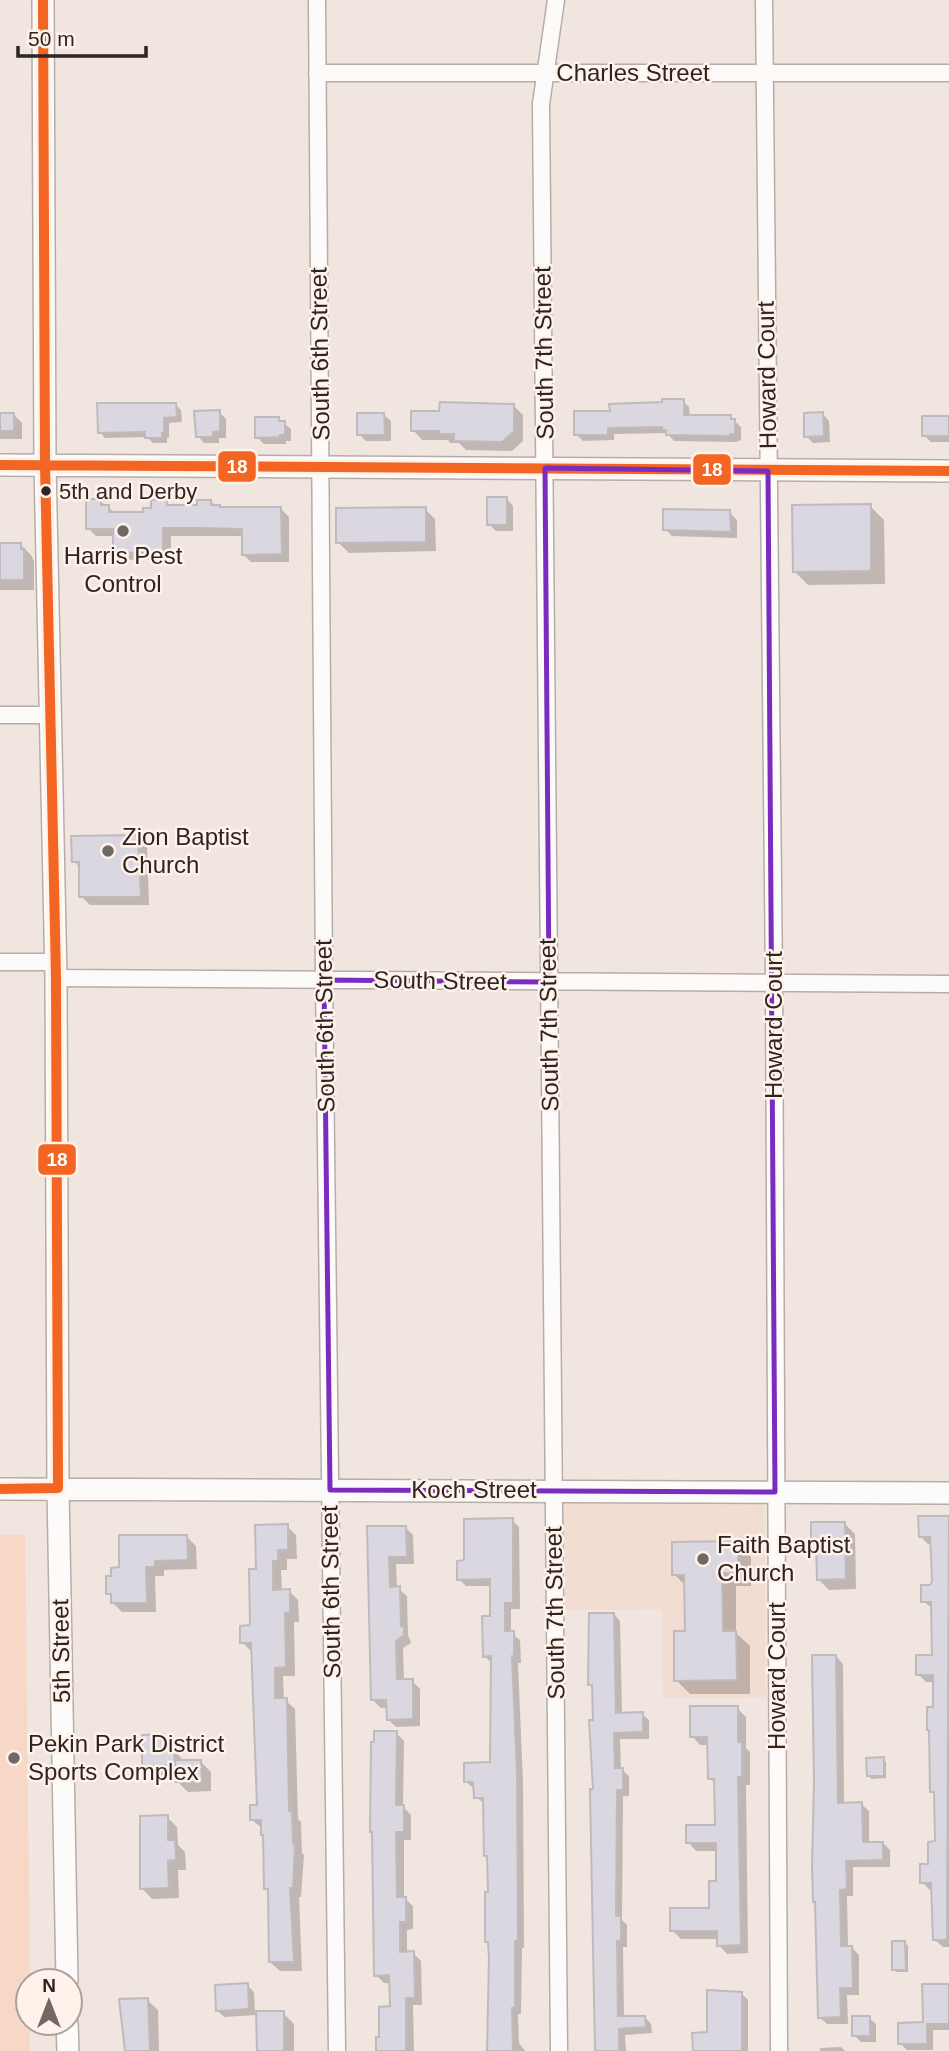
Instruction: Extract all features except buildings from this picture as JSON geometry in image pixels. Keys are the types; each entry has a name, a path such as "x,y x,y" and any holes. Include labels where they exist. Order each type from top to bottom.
{"street":[{"name":"5th Street","path":"43,0 45,464 56,970 58,1488 67,1967"},
{"name":"South 6th Street","path":"317,0 324,980 337,2051"},
{"name":"South 7th Street","path":"556,0 544,73 541,118 559,2051"},
{"name":"Howard Court","path":"764,0 774,983 779,2051"},
{"name":"Charles Street","path":"317,74 949,73"},
{"path":"0,465 949,471"},
{"path":"0,715 50,715"},
{"name":"South Street","path":"0,962 56,970 324,980 949,984"},
{"name":"Koch Street","path":"0,1489 949,1493"}],"highlighted area":[{"path":"545,468 768,471 775,1492 330,1490 324,980 549,982"}],"shaded area":[{"path":"764,1500 766,1697 663,1698 662,1609 563,1610 562,1502"},
{"name":"Pekin Park District Sports Complex","path":"0,1535 25,1535 30,1967 14,1967 14,2037 30,2037 30,2051 0,2051"}],"transit line":[{"name":"18","path":"0,1489 58,1488 56,978 45,464 43,0"},
{"name":"18","path":"0,465 949,471"}],"place":[{"name":"5th and Derby","path":"46,491"},
{"name":"Harris Pest Control","path":"123,531"},
{"name":"Zion Baptist Church","path":"108,851"},
{"name":"Faith Baptist Church","path":"703,1559"},
{"name":"Pekin Park District Sports Complex","path":"14,1758"}]}
